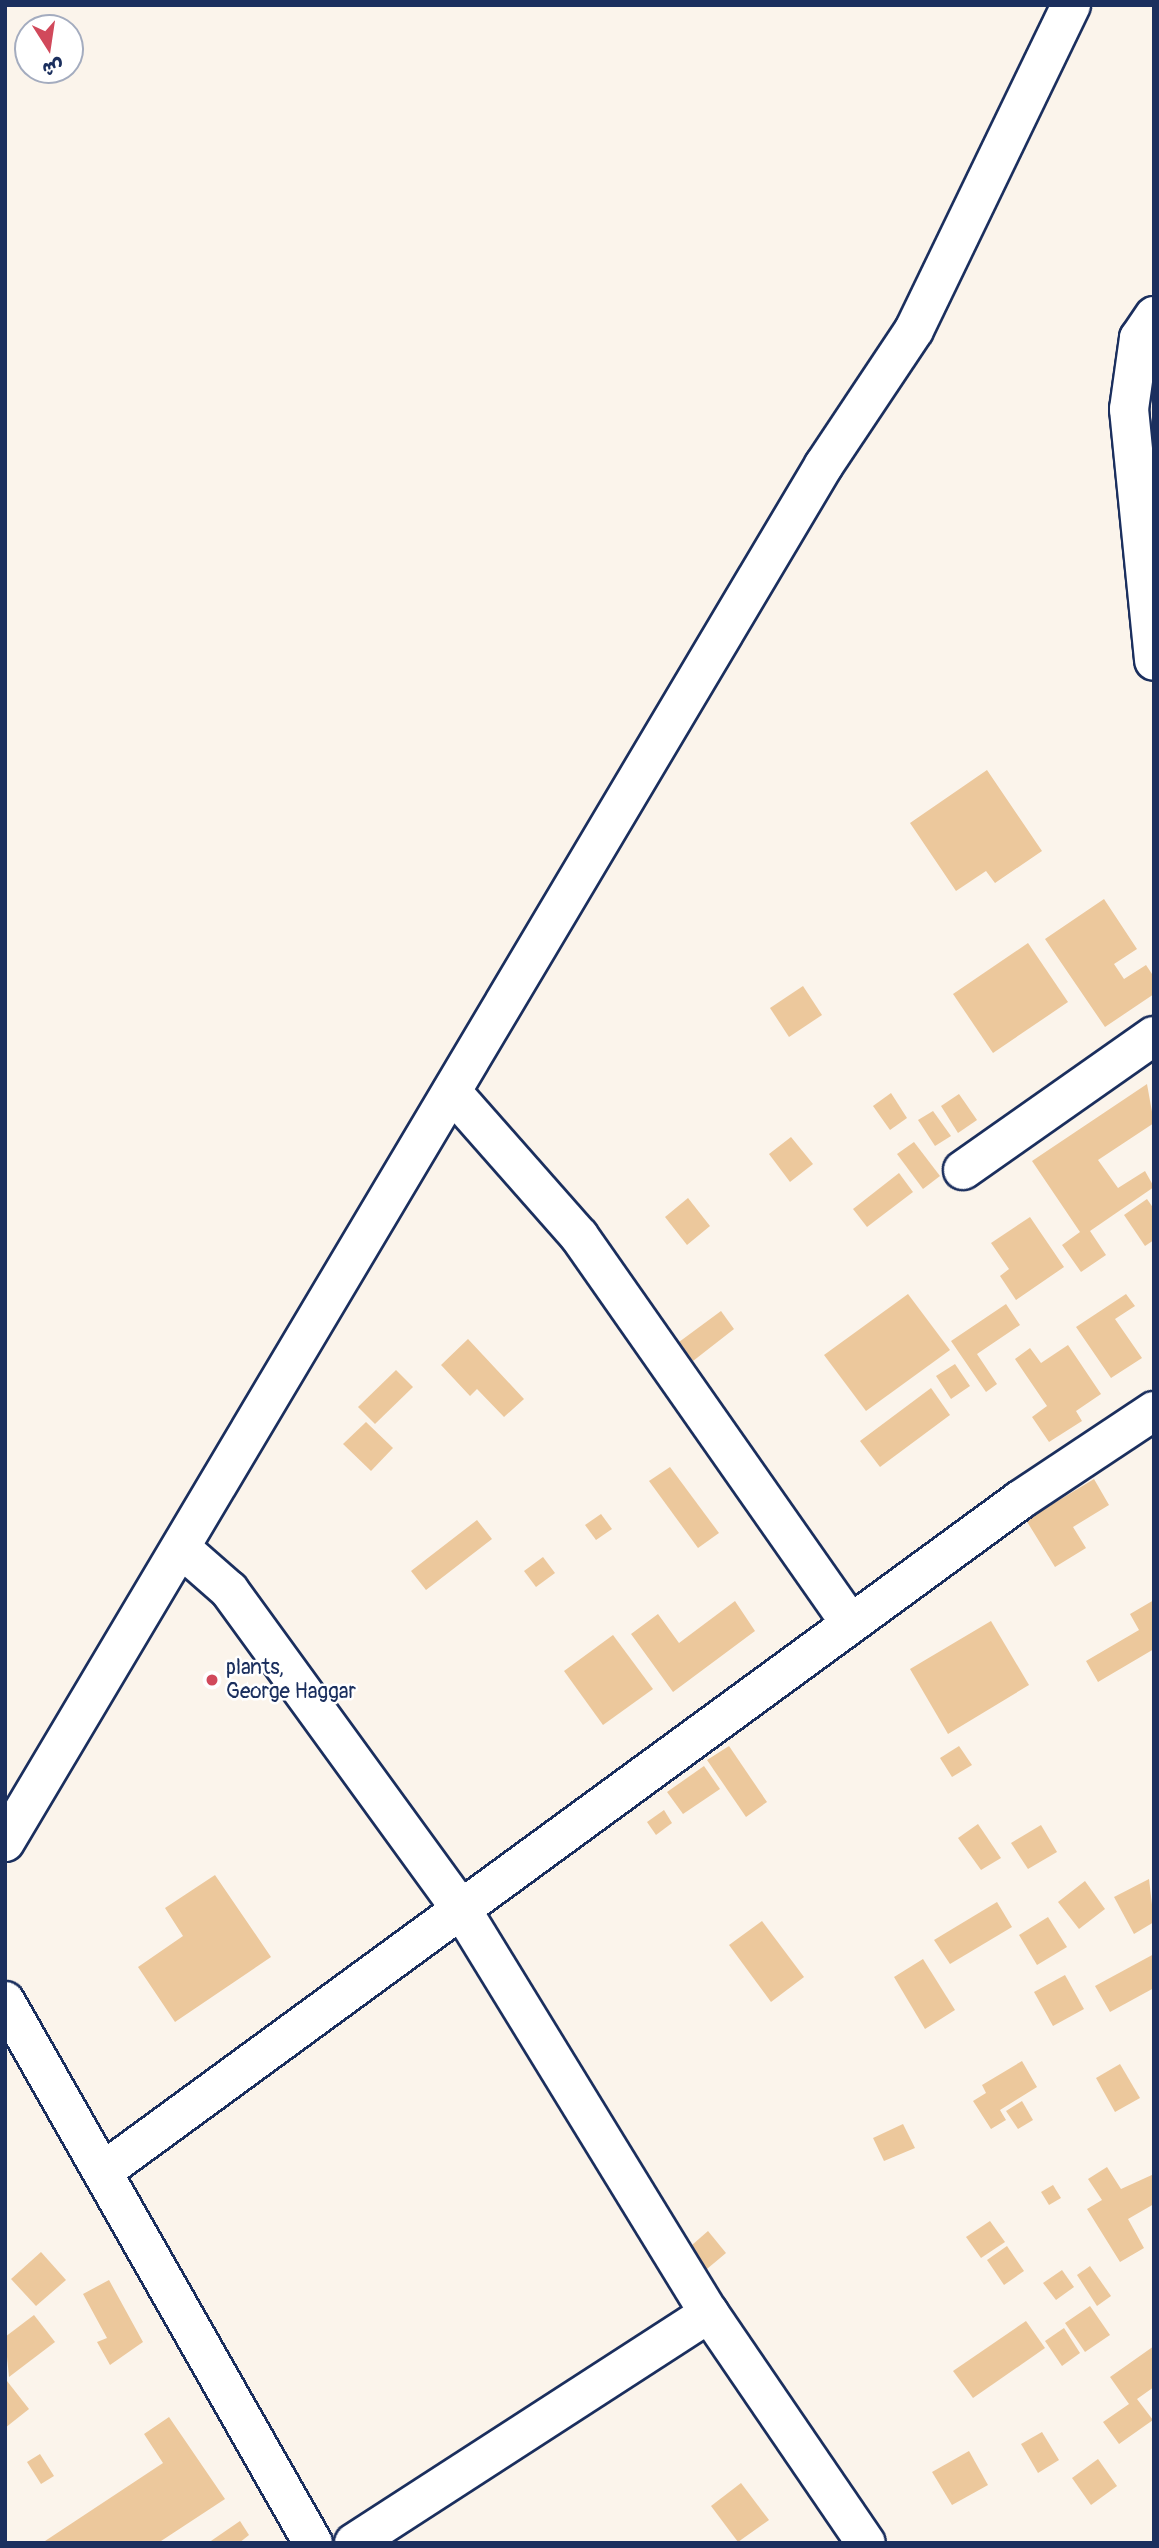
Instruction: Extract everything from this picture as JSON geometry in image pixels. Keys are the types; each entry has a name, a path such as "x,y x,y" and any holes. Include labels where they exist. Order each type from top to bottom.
{"street":[{"path":"5,1842 824,465 914,330 1071,5"},
{"path":"1154,316 1139,338 1129,409 1154,661"},
{"path":"963,1170 1154,1036"},
{"path":"452,1092 579,1236 850,1623"},
{"path":"106,2170 463,1912 850,1623 1154,1411"},
{"path":"181,1548 229,1590 463,1912 709,2313 866,2543"},
{"path":"5,2001 106,2170 313,2543"},
{"path":"354,2543 709,2313"}],"building":[{"path":"987,770 1042,851 995,883 986,871 956,891 910,823"},
{"path":"1104,899 1137,949 1114,964 1124,979 1146,965 1154,977 1154,994 1105,1027 1045,939"},
{"path":"1028,943 1068,1002 993,1053 953,994"},
{"path":"803,986 822,1015 789,1037 770,1008"},
{"path":"1147,1084 1154,1123 1098,1160 1118,1188 1145,1171 1154,1187 1090,1231 1106,1255 1081,1272 1062,1245 1080,1232 1032,1161"},
{"path":"891,1093 907,1118 890,1130 873,1106"},
{"path":"959,1094 977,1120 958,1133 941,1106"},
{"path":"933,1111 951,1136 935,1146 918,1120"},
{"path":"791,1137 813,1164 790,1182 769,1154"},
{"path":"914,1142 940,1176 923,1189 897,1154"},
{"path":"899,1173 913,1192 867,1227 853,1209"},
{"path":"688,1198 710,1226 687,1245 665,1217"},
{"path":"1147,1199 1154,1209 1154,1240 1145,1246 1124,1215"},
{"path":"1030,1217 1064,1267 1016,1300 1000,1276 1009,1269 991,1243"},
{"path":"908,1294 950,1350 866,1411 824,1355"},
{"path":"1126,1294 1135,1306 1115,1319 1142,1358 1111,1378 1076,1327"},
{"path":"1006,1304 1020,1325 977,1354 997,1384 986,1392 951,1341"},
{"path":"721,1311 734,1329 693,1361 679,1342"},
{"path":"468,1339 524,1399 504,1417 477,1389 470,1396 441,1365"},
{"path":"1068,1345 1101,1394 1076,1411 1082,1421 1049,1442 1032,1417 1047,1406 1015,1359 1030,1348 1041,1363"},
{"path":"955,1364 970,1386 951,1399 936,1376"},
{"path":"396,1370 413,1387 375,1424 358,1407"},
{"path":"931,1388 950,1415 880,1467 860,1441"},
{"path":"366,1422 393,1448 371,1471 343,1444"},
{"path":"670,1467 719,1533 698,1548 649,1481"},
{"path":"1094,1479 1109,1505 1073,1527 1086,1548 1055,1567 1026,1520"},
{"path":"601,1514 612,1529 596,1540 585,1525"},
{"path":"477,1520 492,1539 426,1590 411,1571"},
{"path":"543,1557 555,1573 536,1587 524,1571"},
{"path":"1154,1600 1154,1649 1098,1682 1086,1661 1139,1630 1130,1614"},
{"path":"735,1601 755,1631 673,1692 631,1634 658,1614 679,1643"},
{"path":"991,1621 1029,1685 948,1734 910,1669"},
{"path":"613,1635 653,1689 603,1725 564,1671"},
{"path":"729,1746 767,1802 746,1817 707,1760"},
{"path":"959,1746 972,1765 952,1777 940,1758"},
{"path":"704,1766 720,1789 683,1814 667,1792"},
{"path":"664,1810 672,1823 656,1835 647,1822"},
{"path":"978,1824 1001,1858 981,1870 958,1838"},
{"path":"1041,1825 1057,1852 1028,1869 1011,1843"},
{"path":"215,1875 271,1957 175,2022 138,1967 183,1936 165,1908"},
{"path":"1149,1879 1154,1922 1134,1934 1114,1897"},
{"path":"1085,1881 1105,1909 1079,1929 1058,1902"},
{"path":"997,1902 1012,1927 950,1964 934,1940"},
{"path":"1048,1917 1067,1947 1037,1965 1019,1935"},
{"path":"762,1921 804,1977 771,2002 729,1945"},
{"path":"1154,1954 1154,1988 1110,2012 1095,1986"},
{"path":"923,1959 955,2010 925,2029 894,1977"},
{"path":"1065,1975 1084,2009 1053,2026 1034,1992"},
{"path":"1022,2061 1037,2087 1000,2110 1006,2120 991,2129 973,2101 986,2093 982,2085"},
{"path":"1120,2064 1140,2098 1115,2112 1096,2078"},
{"path":"1022,2101 1033,2120 1018,2129 1006,2111"},
{"path":"903,2124 915,2148 884,2161 873,2138"},
{"path":"1107,2167 1121,2189 1154,2174 1154,2204 1128,2219 1144,2248 1120,2262 1087,2209 1102,2200 1088,2179"},
{"path":"1053,2185 1061,2198 1049,2205 1041,2192"},
{"path":"990,2221 1005,2242 981,2258 966,2237"},
{"path":"708,2231 726,2253 701,2274 684,2252"},
{"path":"1007,2246 1024,2271 1004,2285 987,2260"},
{"path":"41,2252 66,2280 36,2306 11,2279"},
{"path":"1090,2266 1111,2296 1097,2306 1077,2275"},
{"path":"1062,2270 1074,2287 1056,2300 1043,2283"},
{"path":"109,2280 143,2342 110,2365 97,2342 107,2338 83,2294"},
{"path":"1090,2306 1110,2335 1085,2352 1065,2323"},
{"path":"34,2315 55,2342 9,2377 5,2337"},
{"path":"1026,2321 1045,2348 973,2398 953,2371"},
{"path":"1064,2328 1080,2353 1062,2366 1045,2341"},
{"path":"1154,2346 1154,2387 1137,2399 1153,2420 1119,2444 1103,2422 1129,2404 1110,2377"},
{"path":"7,2381 29,2409 5,2428 5,2383"},
{"path":"169,2417 225,2499 158,2543 42,2543 163,2463 144,2434"},
{"path":"1042,2432 1059,2460 1038,2473 1021,2444"},
{"path":"969,2451 988,2485 952,2505 932,2472"},
{"path":"40,2454 54,2476 41,2484 27,2462"},
{"path":"1098,2459 1117,2486 1091,2505 1072,2478"},
{"path":"741,2483 769,2520 738,2542 711,2506"},
{"path":"240,2521 249,2535 239,2543 208,2543"}],"place":[{"name":"plants, George Haggar","path":"212,1680"}]}
